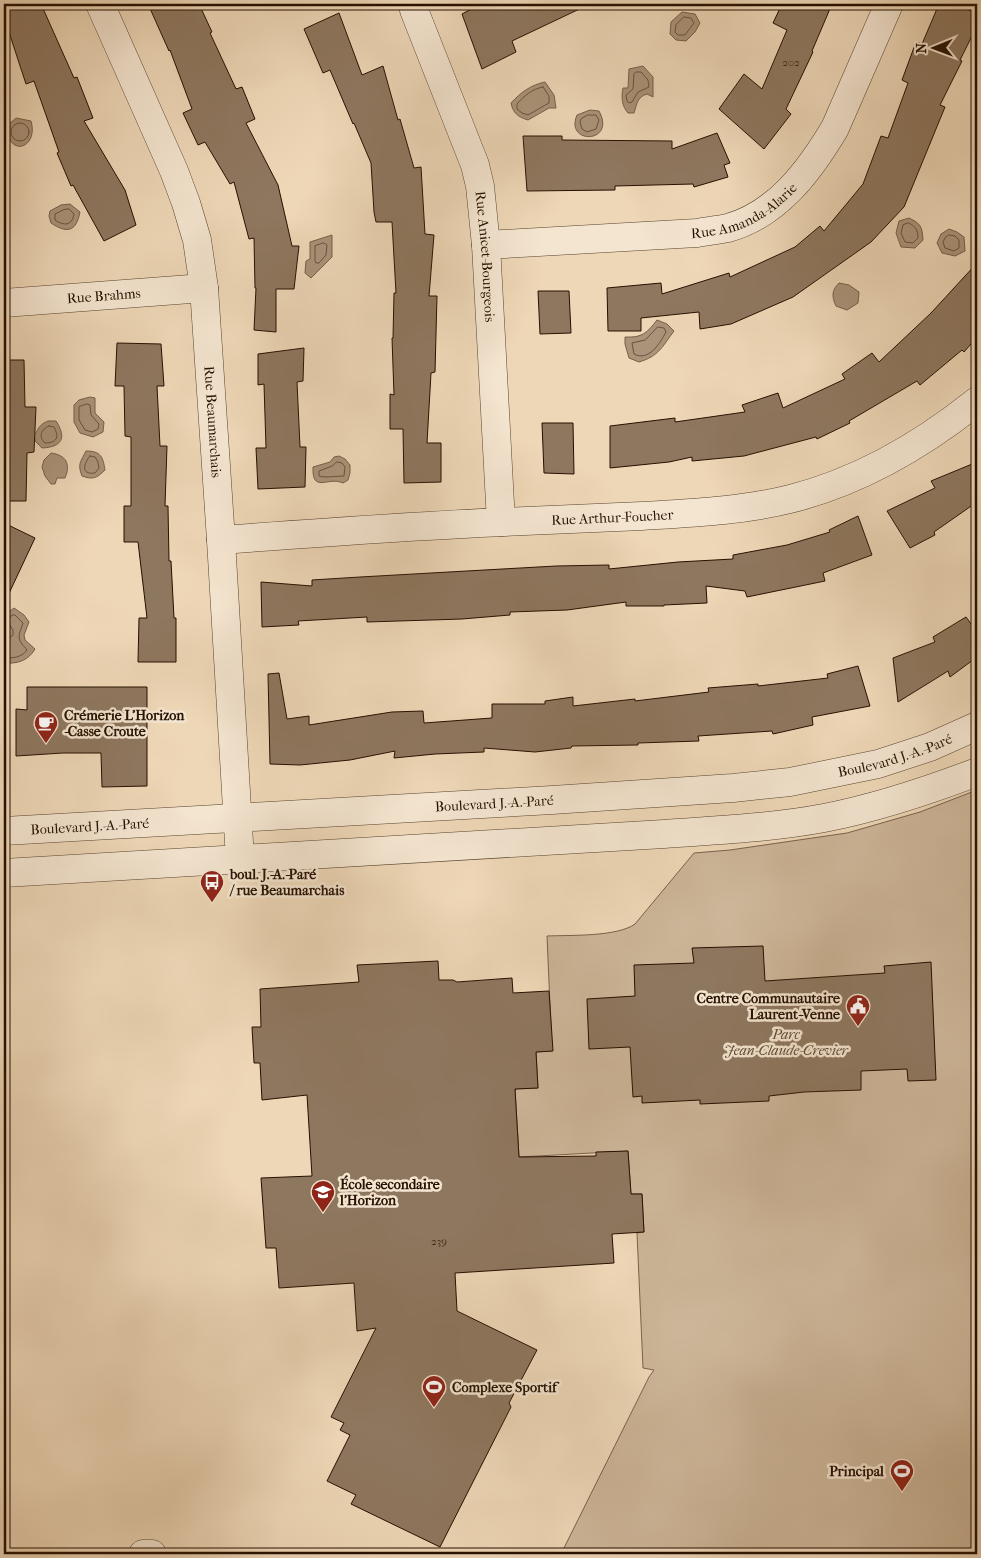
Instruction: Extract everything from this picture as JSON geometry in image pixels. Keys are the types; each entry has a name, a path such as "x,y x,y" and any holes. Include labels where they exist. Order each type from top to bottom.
{"street":[{"name":"Rue Beaumarchais","path":"100,4 174,171 197,240 204,288 240,859"},
{"name":"Rue Anicet-Bourgeois","path":"414,4 414,10 475,165 480,186 486,245 501,522"},
{"name":"Rue Amanda-Alarie","path":"486,245 698,233 728,227 757,215 789,191 802,178 824,147 835,128 889,4"},
{"name":"Rue Brahms","path":"4,304 204,288"},
{"name":"Rue Arthur-Foucher","path":"221,540 501,522 707,512 761,506 821,490 848,480 909,449 957,417 977,401"},
{"name":"Boulevard J.-A.-Paré","path":"4,832 552,800 790,782 878,764 930,747 977,726"},
{"path":"4,873 762,826 852,812 930,790 977,772"},
{"path":"143,1554 152,1554"}],"green space":[{"name":"Parc Jean-Claude-Crevier","path":"977,790 977,1554 561,1554 654,1370 643,1368 637,1233 644,1232 642,1194 631,1194 628,1151 519,1157 515,1089 538,1088 536,1052 552,1051 547,936 605,933 627,928 635,924 694,853 730,850 847,833 920,812"}],"water":[{"path":"682,12 695,14 700,23 695,32 686,41 676,40 670,34 671,22"},
{"path":"643,66 653,77 653,97 647,94 644,95 638,101 634,113 628,113 623,105 622,95 623,88 628,88 629,69"},
{"path":"545,82 554,95 556,108 549,108 528,120 516,114 511,103 526,90"},
{"path":"590,110 599,111 603,122 601,130 597,135 590,137 583,136 577,132 575,125 577,115"},
{"path":"16,118 31,121 31,138 22,146 12,143 8,136 7,126"},
{"path":"70,204 80,212 73,227 66,229 51,223 50,211 61,205"},
{"path":"909,218 920,226 922,232 923,240 915,248 901,247 896,233 899,221"},
{"path":"949,229 964,237 965,251 955,256 942,253 937,243 941,234"},
{"path":"332,235 332,257 311,278 305,273 306,261 310,259 310,242"},
{"path":"839,283 849,285 859,292 858,303 847,310 836,306 834,300 833,291"},
{"path":"657,320 667,324 674,331 666,342 656,354 646,360 639,362 629,358 625,337 636,337 644,334"},
{"path":"90,397 95,398 95,413 104,422 103,432 93,437 80,433 74,422 74,405 79,400"},
{"path":"48,421 56,421 62,437 58,444 42,448 36,442 34,436 41,425"},
{"path":"86,451 95,452 103,462 105,470 95,478 82,476 80,463"},
{"path":"51,453 64,458 67,464 65,478 57,478 55,484 51,484 45,476 42,467 44,460"},
{"path":"339,456 350,465 348,480 343,483 337,481 318,482 315,480 313,467 330,462 334,457"},
{"path":"14,608 24,615 29,622 24,635 25,640 35,649 22,661 4,663 4,635 9,632 4,619"}],"building":[{"path":"4,4 41,4 74,78 77,77 93,118 84,121 125,190 136,225 104,241 73,185 71,186 57,153 59,152 34,81 26,84 4,17"},
{"path":"148,4 199,4 236,89 242,87 255,119 246,123 278,185 292,246 299,246 294,289 276,289 276,332 254,330 256,288 254,238 249,239 234,182 230,184 205,142 198,145 183,113 192,109 170,50"},
{"path":"481,4 590,4 512,41 516,52 482,69 462,14"},
{"path":"782,4 832,4 813,52 786,109 791,114 764,149 719,109 744,74 762,89 787,30 773,23"},
{"path":"939,4 956,4 977,14 977,26 940,105 945,107 904,207 871,242 793,297 731,324 700,329 699,312 641,318 641,331 608,331 607,288 661,283 662,294 729,273 730,277 795,247 820,226 824,231 863,184 881,136 888,138 908,83 902,80 916,42 922,44"},
{"path":"339,13 362,75 383,66 414,168 421,167 425,234 434,235 429,296 437,296 435,372 431,373 427,443 441,443 441,482 404,483 403,429 390,429 390,394 394,395 392,338 394,293 396,293 392,222 376,222 371,163 330,70 323,73 304,29"},
{"path":"717,133 730,163 724,165 728,177 694,187 693,184 615,186 615,190 527,191 523,136 562,136 562,140 672,141 672,149"},
{"path":"977,263 977,337 964,352 962,350 920,385 917,381 849,421 850,423 817,439 816,437 744,456 692,461 692,457 669,462 610,468 610,426 675,418 675,422 745,412 742,405 778,393 783,408 845,379 842,374 872,353 879,362 931,313"},
{"path":"538,291 569,291 571,333 540,334"},
{"path":"117,343 161,344 164,386 157,386 160,446 167,446 165,506 168,506 169,561 171,561 174,618 176,618 176,662 138,662 139,618 147,618 138,542 124,542 124,506 131,506 131,437 125,436 124,386 115,386"},
{"path":"304,348 303,381 297,382 300,447 306,447 305,487 258,489 256,448 266,448 264,384 258,385 258,354"},
{"path":"4,360 24,360 25,407 36,407 34,452 27,453 26,501 4,501"},
{"path":"542,423 573,423 574,474 544,473"},
{"path":"977,462 977,502 934,532 935,535 910,548 887,511 935,488 931,481"},
{"path":"858,516 872,555 823,573 825,581 747,597 745,591 706,586 707,603 626,606 626,602 567,610 510,612 510,615 462,619 367,622 367,617 298,621 299,625 262,627 261,582 312,586 312,580 556,566 609,565 609,569 733,559 733,555 787,545 830,532 829,530"},
{"path":"4,523 35,538 4,604"},
{"path":"966,617 977,632 977,657 950,677 948,671 898,702 893,658 935,642 933,637"},
{"path":"858,666 870,706 812,717 813,725 773,734 772,731 698,736 699,741 638,743 638,745 572,746 571,748 535,752 484,748 484,752 394,758 395,751 350,760 300,765 270,764 268,674 279,673 287,719 309,716 309,725 392,712 423,711 424,723 492,718 492,704 545,704 545,701 573,697 573,706 635,699 635,701 709,692 708,688 758,684 758,686 828,678 827,674"},
{"path":"27,687 147,687 147,786 102,787 101,753 16,756 16,709 27,710"},
{"path":"763,946 765,981 885,973 884,966 931,962 936,1080 908,1081 907,1069 861,1071 861,1090 804,1092 769,1096 769,1101 700,1104 700,1100 642,1103 642,1096 633,1097 630,1047 589,1049 587,999 635,996 634,965 694,963 692,948"},
{"path":"438,961 439,980 453,980 457,982 512,978 513,993 549,991 553,1051 536,1052 538,1088 515,1089 519,1157 596,1156 596,1152 628,1151 631,1194 642,1194 644,1232 612,1234 614,1263 455,1273 457,1311 537,1350 509,1403 511,1407 440,1547 351,1504 356,1495 327,1481 350,1435 340,1430 344,1423 331,1417 376,1328 357,1331 354,1283 279,1288 276,1248 266,1248 261,1178 312,1176 307,1095 262,1100 260,1063 254,1063 252,1027 261,1027 260,989 359,982 357,965"}],"place":[{"name":"Crémerie L'Horizon -Casse Croute","path":"46,744"},
{"name":"boul. J.-A.-Paré / rue Beaumarchais","path":"212,903"},
{"name":"Centre Communautaire Laurent-Venne","path":"858,1027"},
{"name":"École secondaire l'Horizon","path":"323,1213"},
{"name":"Complexe Sportif","path":"434,1408"},
{"name":"Principal","path":"902,1492"}]}
